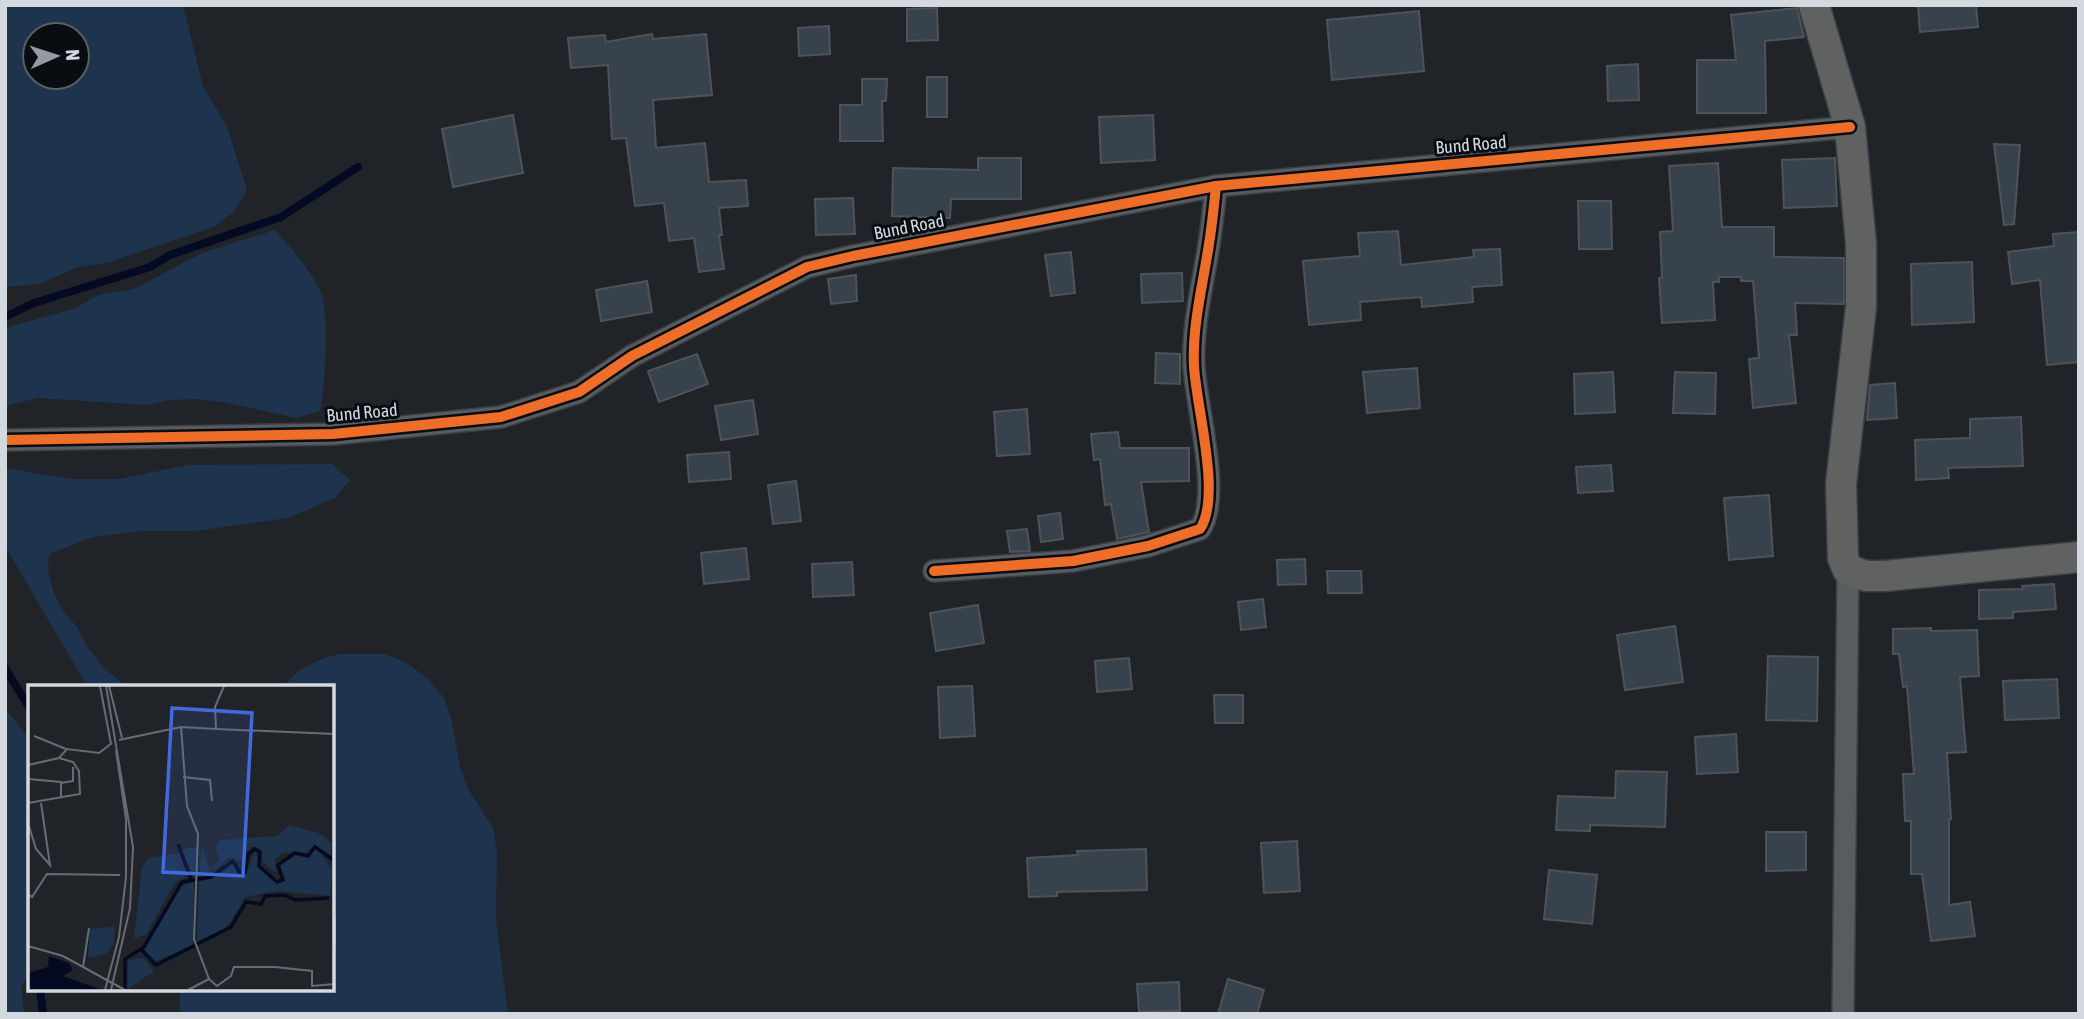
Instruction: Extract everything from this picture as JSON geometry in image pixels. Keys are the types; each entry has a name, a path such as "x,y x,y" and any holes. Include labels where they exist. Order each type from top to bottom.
{"main road":[{"path":"1814,5 1850,127 1861,244 1861,307 1841,484 1843,558 1847,570 1866,576 1885,576 2079,557"}],"street":[{"name":"Bund Road","path":"5,440 333,434 501,417 579,392 632,356 807,267 853,256 1216,186 1850,127"},
{"path":"934,571 1073,561 1148,546 1200,529 1205,522 1209,481 1194,364 1199,301 1216,186"},
{"path":"1843,1014 1847,570"}],"shaded area":[{"path":"5,5 183,5 203,86 227,127 247,190 235,210 216,226 110,262 75,268 40,284 5,287"},
{"path":"275,230 308,269 322,296 326,353 320,411 297,418 222,402 194,399 147,405 38,398 5,406 5,328 76,308 98,295 134,289 204,252"},
{"path":"332,464 350,480 335,498 288,518 195,531 142,531 93,537 49,554 48,571 62,610 77,627 88,648 103,667 125,685 86,685 5,546 5,468 70,479 119,479 188,465"},
{"path":"339,654 385,654 407,663 428,679 444,698 452,722 460,767 468,789 493,828 497,851 496,920 508,1014 180,1012 180,991 334,991 334,685 285,685 308,665"},
{"path":"5,709 28,737 28,975 21,987 24,1014 5,1014"}],"building":[{"path":"1918,5 1976,5 1978,27 1920,32"},
{"path":"937,8 938,40 907,41 907,9"},
{"path":"1797,8 1804,37 1765,41 1766,113 1697,113 1697,60 1736,60 1731,15"},
{"path":"1419,11 1424,71 1332,80 1327,20"},
{"path":"829,26 830,54 799,56 798,28"},
{"path":"652,34 653,39 706,34 712,95 653,100 656,148 705,143 709,182 746,180 748,206 719,208 722,235 719,235 724,269 699,272 694,238 669,241 664,203 635,206 626,138 612,139 608,65 571,68 568,38 605,35 606,42"},
{"path":"1638,64 1639,100 1608,101 1607,66"},
{"path":"927,77 947,77 947,117 927,117"},
{"path":"862,79 887,79 886,101 882,101 883,141 840,141 840,105 862,105"},
{"path":"513,115 523,173 453,187 442,129"},
{"path":"1153,115 1155,160 1101,163 1099,117"},
{"path":"1994,144 2020,145 2014,224 2004,225"},
{"path":"978,158 1021,158 1021,199 951,199 950,218 892,216 893,168 978,170"},
{"path":"1835,158 1837,206 1784,208 1782,160"},
{"path":"1718,163 1722,227 1774,227 1774,257 1844,258 1844,304 1795,303 1797,335 1789,335 1796,403 1753,408 1749,359 1759,358 1753,281 1741,281 1741,277 1719,277 1719,282 1713,282 1715,320 1662,323 1660,232 1673,231 1669,166"},
{"path":"853,198 855,234 816,235 815,199"},
{"path":"1578,201 1611,201 1612,249 1579,249"},
{"path":"1398,231 1401,265 1474,257 1473,250 1500,249 1502,285 1472,287 1473,302 1422,307 1421,297 1360,302 1361,320 1309,325 1303,261 1360,256 1358,233"},
{"path":"2079,232 2079,362 2047,365 2040,280 2012,284 2008,252 2054,246 2053,234"},
{"path":"1071,252 1075,293 1051,296 1045,255"},
{"path":"1972,262 1974,322 1912,325 1911,264"},
{"path":"1182,273 1183,301 1142,303 1141,274"},
{"path":"856,275 857,301 831,304 828,279"},
{"path":"647,281 652,312 601,321 596,290"},
{"path":"1156,353 1180,354 1180,384 1155,383"},
{"path":"697,354 708,384 659,402 648,371"},
{"path":"1417,368 1420,408 1367,413 1363,372"},
{"path":"1613,372 1615,412 1575,414 1574,374"},
{"path":"1675,372 1716,373 1715,414 1673,413"},
{"path":"1895,383 1897,418 1867,420 1870,385"},
{"path":"753,400 758,434 721,440 715,406"},
{"path":"1027,409 1030,454 997,456 994,412"},
{"path":"2021,417 2023,466 1948,468 1949,478 1916,480 1915,440 1970,438 1970,419"},
{"path":"1118,432 1120,448 1189,448 1189,481 1141,482 1149,532 1117,539 1111,504 1105,505 1100,459 1094,460 1091,434"},
{"path":"729,452 731,479 689,482 687,455"},
{"path":"1611,465 1613,491 1578,493 1576,467"},
{"path":"796,481 801,521 773,524 768,485"},
{"path":"1769,495 1773,556 1729,560 1724,498"},
{"path":"1060,513 1063,539 1041,542 1038,516"},
{"path":"1027,529 1030,551 1010,552 1007,531"},
{"path":"746,548 749,579 704,584 701,553"},
{"path":"1305,559 1306,584 1278,585 1277,560"},
{"path":"852,562 854,595 813,597 812,564"},
{"path":"1327,571 1361,571 1362,593 1328,593"},
{"path":"2054,584 2056,609 2013,612 2013,618 1979,619 1979,590 2023,589 2022,586"},
{"path":"1263,599 1266,627 1241,630 1238,602"},
{"path":"978,605 984,643 936,651 930,613"},
{"path":"1675,626 1683,682 1625,690 1617,635"},
{"path":"1931,628 1931,631 1977,630 1979,676 1960,677 1966,752 1947,753 1951,819 1949,905 1970,902 1975,936 1931,941 1922,874 1911,874 1911,821 1905,821 1903,774 1914,774 1907,686 1903,687 1899,654 1893,654 1893,629"},
{"path":"1768,656 1818,657 1817,721 1766,720"},
{"path":"1129,658 1132,689 1097,692 1095,661"},
{"path":"2057,679 2059,718 2005,720 2003,681"},
{"path":"972,686 975,736 940,738 938,687"},
{"path":"1214,695 1243,695 1243,723 1215,723"},
{"path":"1736,734 1738,772 1697,774 1695,737"},
{"path":"1616,771 1667,772 1665,827 1590,825 1590,831 1556,830 1558,796 1615,798"},
{"path":"1766,832 1806,832 1806,870 1766,871"},
{"path":"1297,841 1300,891 1264,893 1261,843"},
{"path":"1146,849 1147,890 1057,892 1057,896 1029,897 1027,858 1078,855 1077,851"},
{"path":"1549,870 1597,875 1592,924 1544,919"},
{"path":"1228,979 1264,990 1257,1014 1218,1014"},
{"path":"1179,982 1180,1011 1139,1012 1137,984"}],"waterway":[{"path":"5,317 34,303 150,267 170,255 281,217 358,167"},
{"path":"5,668 28,706"},
{"path":"40,991 43,1014"}],"cycle path":[{"path":"5,440 333,434 501,417 579,392 632,356 807,267 853,256 1216,186 1850,127"},
{"path":"934,571 1073,561 1148,546 1200,529 1209,496 1194,351 1196,320 1216,186"}]}
